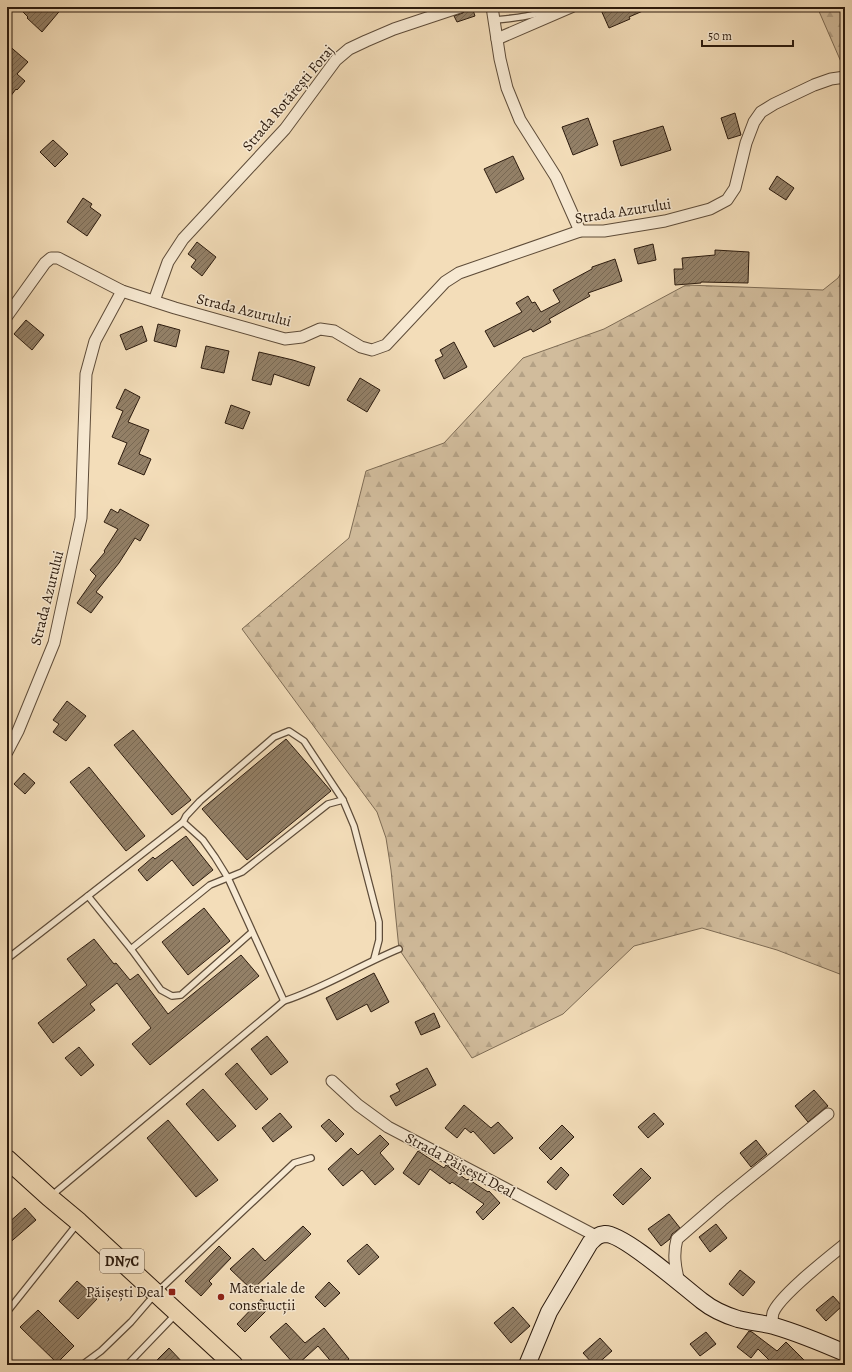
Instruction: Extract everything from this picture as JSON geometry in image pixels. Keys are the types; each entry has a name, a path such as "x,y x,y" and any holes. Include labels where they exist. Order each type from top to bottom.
{"main road":[{"name":"DN7C","path":"7,1159 79,1222 234,1365"}],"street":[{"name":"Strada Rotărești Foraj","path":"154,301 168,262 183,239 285,129 336,60 349,49 394,29 460,7"},
{"path":"492,7 500,59 507,88 520,120 556,177 580,231"},
{"path":"497,39 571,7"},
{"name":"Strada Azurului","path":"7,752 18,731 54,643 81,518 86,374 95,341 122,291 175,308 285,339 302,337 320,329 334,330 361,347 372,350 386,346 445,282 459,273 580,231 604,231 665,221 710,210 727,200 735,188 746,143 754,122 762,112 774,104 814,85 831,79 845,77"},
{"path":"7,316 45,263 51,258 58,258 122,291"},
{"name":"Strada Păișești Deal","path":"332,1081 358,1105 388,1127 596,1236 606,1234 617,1237 633,1247 704,1302 719,1311 737,1319 772,1326 799,1334 845,1353"},
{"path":"679,1282 674,1261 674,1248 677,1239 722,1200 828,1114"},
{"path":"527,1365 549,1312 596,1236"},
{"path":"772,1326 773,1314 776,1306 785,1296 845,1244"}],"lane":[{"path":"495,20 523,18 543,13 556,7"},
{"path":"7,558 7,563"},
{"path":"7,959 183,822 186,816 206,796 274,737 289,731 304,741 343,800 354,826 379,922 378,940 374,959"},
{"path":"131,949 210,885 242,872 328,804 343,800"},
{"path":"183,822 203,840 228,878 284,1001"},
{"path":"88,896 131,949 161,990 172,996 181,995 252,932"},
{"path":"49,1197 284,1001 299,996 374,959 399,949"},
{"path":"82,1365 101,1351 131,1322 156,1294 294,1163 312,1158"},
{"path":"7,1312 79,1222"},
{"path":"127,1365 177,1313"}],"green space":[{"path":"819,7 845,7 845,71 818,9"},
{"path":"845,266 845,976 777,950 702,928 634,946 563,1014 472,1058 399,949 391,870 386,838 377,812 242,629 349,538 366,471 444,443 523,358 604,329 686,285 823,290 838,278"}],"building":[{"path":"18,7 63,7 42,32"},
{"path":"472,7 475,16 457,22 454,16 463,13 467,8"},
{"path":"606,7 652,7 609,28 601,10"},
{"path":"7,44 28,62 17,74 25,81 17,90 16,89 7,101"},
{"path":"735,113 741,135 728,139 721,118"},
{"path":"588,118 598,145 573,155 562,127"},
{"path":"663,126 671,150 621,166 613,141"},
{"path":"53,140 68,154 55,167 40,152"},
{"path":"513,156 524,179 496,193 484,169"},
{"path":"777,176 794,188 786,200 769,189"},
{"path":"83,198 92,204 90,207 101,215 87,236 67,222"},
{"path":"197,242 216,257 202,276 191,267 196,260 188,254"},
{"path":"653,244 656,260 638,264 634,249"},
{"path":"715,250 749,252 748,283 701,282 675,285 674,269 683,269 682,258 715,255"},
{"path":"615,259 622,281 588,293 590,296 549,319 551,322 533,332 531,329 494,347 485,331 522,312 516,303 528,296 532,303 535,302 541,312 560,302 553,290 592,269 592,267"},
{"path":"26,320 44,335 32,350 14,334"},
{"path":"158,324 180,330 176,347 154,341"},
{"path":"142,326 147,341 126,350 120,335"},
{"path":"454,342 467,367 444,379 435,360 443,356 440,350"},
{"path":"206,346 229,351 224,373 201,368"},
{"path":"259,352 315,367 309,386 274,374 271,385 252,380"},
{"path":"360,378 380,390 367,412 347,400"},
{"path":"125,389 140,397 128,422 149,430 139,454 151,459 144,475 118,464 127,443 112,437 123,411 116,408"},
{"path":"231,405 250,412 243,429 225,423"},
{"path":"111,509 118,513 120,509 149,525 140,541 135,538 119,563 96,592 103,597 91,613 77,603 96,576 90,570 105,552 104,551 118,529 104,522"},
{"path":"67,701 86,716 66,741 53,732 59,724 53,720"},
{"path":"133,730 191,800 172,815 114,745"},
{"path":"286,739 331,791 247,860 202,809"},
{"path":"89,767 145,836 126,851 70,782"},
{"path":"24,773 35,783 25,794 14,784"},
{"path":"186,836 213,870 193,886 172,860 147,881 138,870 153,857 155,859"},
{"path":"204,908 230,941 188,975 162,942"},
{"path":"94,939 114,964 116,963 130,980 138,974 168,1014 241,955 259,976 150,1065 132,1044 151,1028 117,983 90,1004 95,1010 53,1043 38,1023 87,985 67,959"},
{"path":"374,973 389,1002 371,1012 367,1004 337,1020 326,998"},
{"path":"434,1013 440,1027 421,1035 415,1022"},
{"path":"267,1036 288,1062 271,1075 251,1049"},
{"path":"79,1047 94,1065 81,1076 65,1058"},
{"path":"237,1063 268,1099 256,1110 225,1074"},
{"path":"427,1068 436,1085 396,1106 390,1096 400,1091 396,1084"},
{"path":"203,1089 236,1126 218,1141 186,1104"},
{"path":"814,1090 828,1106 808,1122 795,1106"},
{"path":"464,1105 491,1128 498,1122 513,1138 494,1154 473,1131 471,1133 465,1128 457,1138 445,1128"},
{"path":"280,1113 292,1127 273,1142 262,1128"},
{"path":"654,1113 664,1124 648,1138 638,1127"},
{"path":"329,1119 344,1134 336,1142 321,1126"},
{"path":"168,1120 218,1180 196,1197 147,1138"},
{"path":"562,1125 574,1137 551,1160 539,1148"},
{"path":"380,1135 389,1144 380,1153 394,1169 375,1185 362,1170 343,1186 328,1169 351,1148 358,1155"},
{"path":"756,1140 767,1154 751,1167 740,1153"},
{"path":"418,1151 444,1168 446,1165 467,1180 468,1179 488,1192 489,1191 500,1203 483,1220 476,1212 484,1204 452,1182 450,1184 430,1169 419,1185 403,1173"},
{"path":"561,1167 569,1175 556,1190 547,1182"},
{"path":"641,1168 651,1178 623,1205 613,1195"},
{"path":"25,1208 36,1220 7,1245 7,1224"},
{"path":"669,1214 680,1228 661,1246 648,1229"},
{"path":"716,1224 727,1238 710,1252 699,1237"},
{"path":"303,1226 311,1234 252,1290 230,1269 253,1248 265,1261"},
{"path":"367,1244 379,1257 359,1275 347,1261"},
{"path":"219,1246 231,1258 209,1281 212,1284 201,1296 185,1281"},
{"path":"740,1270 755,1282 743,1296 729,1284"},
{"path":"77,1281 97,1299 78,1319 59,1301"},
{"path":"329,1282 340,1293 325,1307 315,1297"},
{"path":"833,1296 842,1306 826,1321 816,1310"},
{"path":"261,1299 270,1307 245,1332 237,1324"},
{"path":"513,1307 530,1326 511,1343 494,1323"},
{"path":"38,1310 74,1346 57,1363 20,1327"},
{"path":"286,1323 305,1343 324,1328 349,1359 342,1365 334,1365 318,1346 297,1365 295,1365 270,1337"},
{"path":"749,1331 777,1351 786,1342 809,1365 774,1365 758,1349 751,1358 737,1347"},
{"path":"706,1332 716,1344 700,1356 690,1344"},
{"path":"600,1338 612,1351 596,1365 594,1365 583,1353"},
{"path":"169,1348 185,1365 152,1365"}],"place":[{"name":"Păișești Deal","path":"172,1292"},
{"name":"Materiale de construcții","path":"221,1297"}]}
